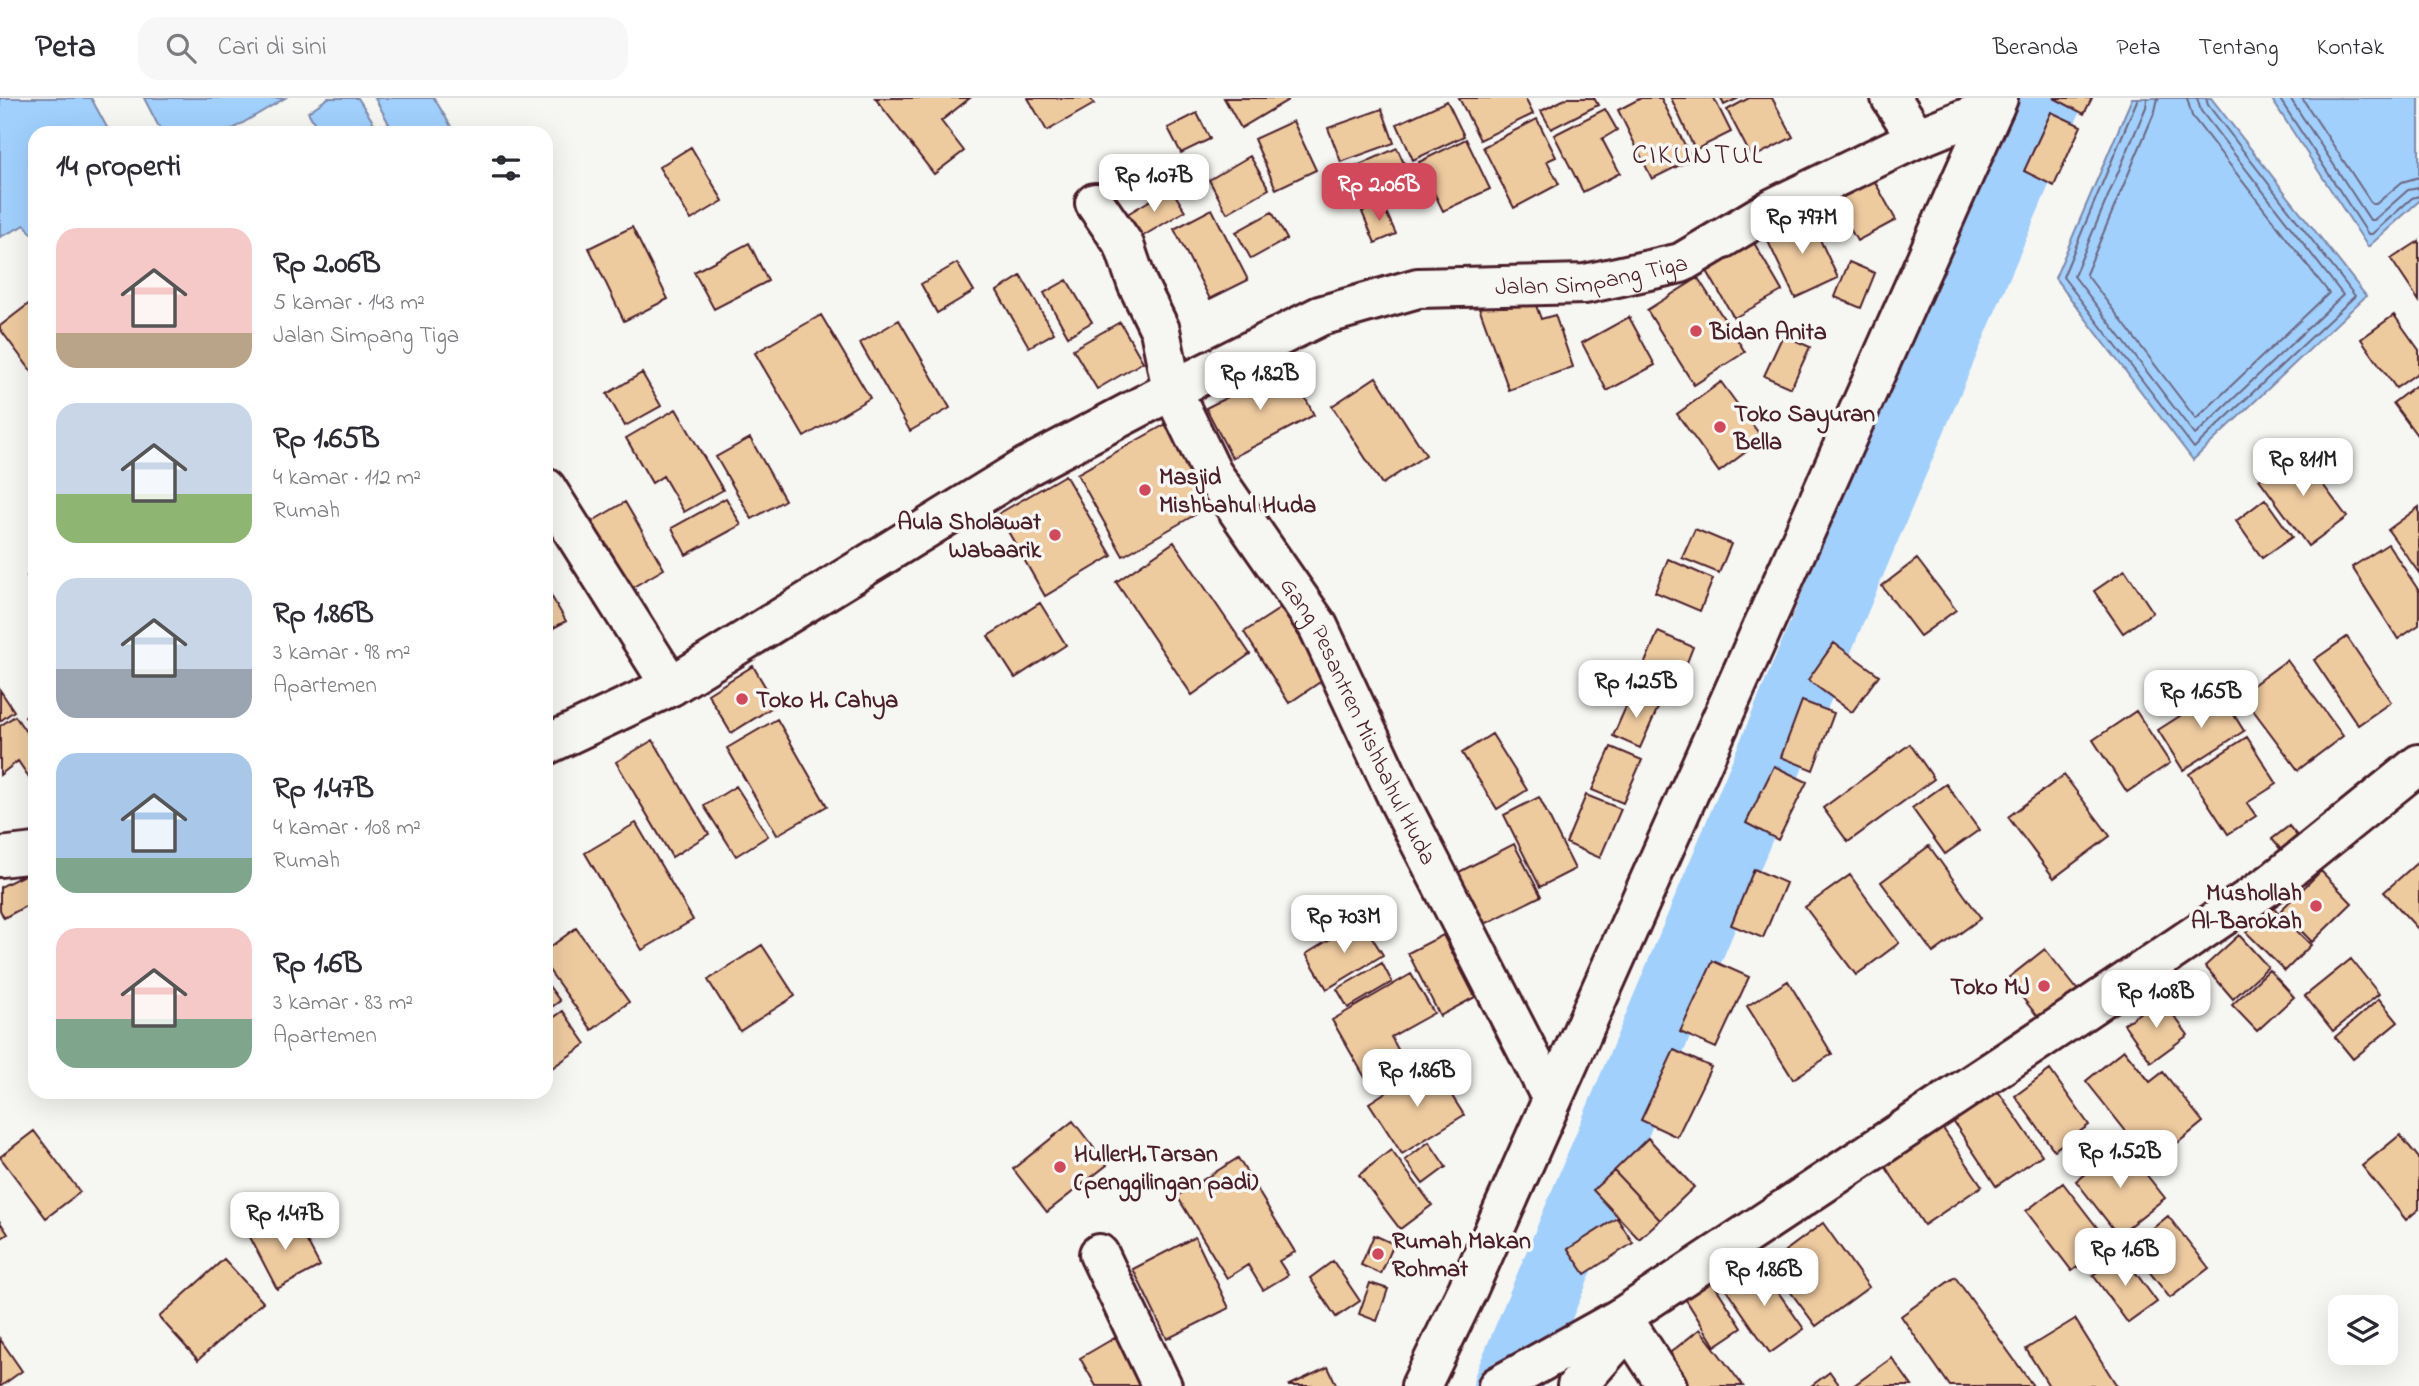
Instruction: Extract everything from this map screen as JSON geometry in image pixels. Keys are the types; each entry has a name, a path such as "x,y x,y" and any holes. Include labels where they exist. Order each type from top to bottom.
{"street":[{"path":"1891,98 1917,138"},
{"path":"1421,1386 1468,1289 1996,103"},
{"name":"Jalan Simpang Tiga","path":"553,742 671,686 1026,467 1320,316 1418,288 1585,284 1681,263 1775,207 1996,103"},
{"name":"Gang Pesantren Mishbahul Huda","path":"1095,202 1124,245 1137,283 1160,330 1172,390 1212,473 1318,626 1400,803 1552,1099"},
{"path":"553,499 671,686"},
{"path":"1498,1386 1559,1352 1625,1322 2272,883 2419,764"},
{"path":"0,857 28,854"},
{"path":"1099,1254 1162,1386"},
{"path":"1577,1386 1625,1322"},
{"path":"1625,1322 1667,1386"}],"water":[{"path":"0,98 91,98 106,126 28,126 28,229 25,225 0,237"},
{"path":"144,98 285,98 238,126 158,126"},
{"path":"328,98 358,98 376,126 316,126 308,112"},
{"path":"375,98 434,98 451,126 390,126"},
{"path":"2132,98 2211,98 2366,296 2193,460 2055,278"},
{"path":"2271,98 2419,98 2419,201 2368,247"}],"building":[{"path":"875,98 970,98 941,121 964,151 934,174"},
{"path":"1028,98 1090,98 1094,104 1047,131"},
{"path":"1224,98 1287,98 1288,100 1241,128"},
{"path":"1459,98 1525,98 1533,114 1480,140"},
{"path":"1567,98 1594,98 1598,105 1551,129 1541,111"},
{"path":"1641,98 1661,98 1692,159 1652,179 1618,110"},
{"path":"1671,98 1714,98 1731,132 1695,150"},
{"path":"1721,98 1739,98 1724,105"},
{"path":"1749,98 1772,98 1793,137 1752,158 1727,110"},
{"path":"2054,98 2092,98 2084,114"},
{"path":"1447,101 1464,136 1413,160 1397,124"},
{"path":"1382,109 1394,143 1341,162 1328,128"},
{"path":"1605,109 1617,130 1602,139 1620,173 1583,192 1554,135"},
{"path":"2051,112 2081,126 2054,186 2024,171"},
{"path":"1197,113 1210,139 1181,153 1168,128"},
{"path":"1537,119 1556,157 1547,161 1559,184 1514,208 1483,147"},
{"path":"1293,121 1316,170 1276,189 1254,139"},
{"path":"1466,139 1490,189 1443,211 1419,162"},
{"path":"691,147 723,201 691,220 659,167"},
{"path":"1397,148 1412,181 1363,204 1348,170"},
{"path":"1250,156 1269,189 1227,213 1209,180"},
{"path":"1870,173 1896,220 1857,241 1831,195"},
{"path":"1171,188 1185,211 1138,239 1124,216"},
{"path":"1382,203 1396,234 1375,243 1362,212"},
{"path":"1212,209 1248,280 1210,299 1174,229"},
{"path":"1272,212 1287,239 1251,259 1236,232"},
{"path":"1808,214 1838,278 1795,298 1765,235"},
{"path":"632,227 668,299 624,321 589,248"},
{"path":"1750,236 1782,291 1734,318 1703,264"},
{"path":"2419,241 2419,301 2391,259"},
{"path":"749,243 768,281 714,309 694,272"},
{"path":"1849,262 1875,273 1861,308 1835,297"},
{"path":"957,263 974,291 937,313 921,284"},
{"path":"1021,276 1054,333 1029,347 997,291"},
{"name":"Bidan Anita","path":"1698,278 1745,352 1694,385 1647,310"},
{"path":"1067,280 1092,322 1068,336 1044,293"},
{"path":"1530,289 1541,319 1555,315 1573,367 1509,390 1479,307"},
{"path":"28,304 28,367 0,329 0,326"},
{"path":"821,315 870,398 804,437 755,353"},
{"path":"2394,315 2419,350 2419,372 2396,388 2361,339"},
{"path":"1629,317 1655,365 1607,391 1582,343"},
{"path":"899,320 950,408 910,431 860,343"},
{"path":"1120,322 1143,362 1097,389 1073,349"},
{"path":"1783,335 1810,347 1791,388 1764,376"},
{"path":"1289,366 1314,415 1232,458 1206,408"},
{"path":"642,373 661,406 625,426 607,394"},
{"path":"1376,377 1426,455 1382,484 1332,406"},
{"name":"Toko Sayuran Bella","path":"1721,382 1763,439 1719,472 1677,414"},
{"path":"2419,383 2419,438 2393,403"},
{"path":"676,409 723,490 684,512 663,476 652,483 626,438"},
{"name":"Masjid Mishbahul Huda","path":"1166,424 1212,505 1123,556 1077,474"},
{"path":"750,438 785,500 752,519 716,457"},
{"path":"2298,451 2347,517 2308,546 2259,479"},
{"name":"Aula Sholawat Wabaarik","path":"1065,475 1112,556 1045,596 998,514"},
{"path":"726,498 741,525 686,555 672,528"},
{"path":"2265,499 2292,537 2262,558 2236,521"},
{"path":"625,502 664,569 623,593 584,526"},
{"path":"2419,507 2419,573 2388,530"},
{"path":"1695,529 1731,544 1719,573 1682,558"},
{"path":"1174,542 1250,654 1192,695 1116,582"},
{"path":"2388,544 2419,591 2419,625 2398,639 2352,567"},
{"path":"1668,559 1713,579 1700,611 1655,592"},
{"path":"1917,559 1956,610 1920,636 1882,586"},
{"path":"2125,570 2153,612 2123,633 2094,591"},
{"path":"553,599 566,621 553,628"},
{"path":"1040,603 1066,645 1015,678 988,636"},
{"path":"1281,608 1326,678 1289,703 1244,632"},
{"path":"1658,632 1693,647 1680,680 1644,665"},
{"path":"2347,637 2391,702 2358,725 2314,660"},
{"path":"1834,643 1879,675 1852,712 1808,680"},
{"path":"2287,660 2343,736 2298,770 2241,694"},
{"name":"Toko H. Cahya","path":"753,666 776,705 731,733 708,694"},
{"path":"0,690 14,711 0,721"},
{"path":"1633,691 1660,703 1640,748 1613,736"},
{"path":"2219,691 2244,731 2183,770 2158,730"},
{"path":"1802,701 1834,713 1813,770 1781,757"},
{"path":"2136,711 2170,763 2127,792 2093,740"},
{"path":"15,716 28,735 28,776 18,761 0,775 0,726"},
{"path":"777,719 827,806 777,835 727,748"},
{"path":"1492,734 1527,790 1497,809 1462,753"},
{"path":"2247,737 2277,784 2247,803 2256,816 2228,834 2189,774"},
{"path":"653,740 709,834 672,857 616,762"},
{"path":"1910,744 1934,779 1848,842 1823,808"},
{"path":"1611,747 1642,760 1623,803 1592,790"},
{"path":"1774,766 1807,782 1778,840 1746,823"},
{"path":"2064,775 2110,836 2054,878 2008,817"},
{"path":"1946,784 1979,830 1945,854 1912,808"},
{"path":"736,786 768,836 736,856 704,806"},
{"path":"1586,795 1621,809 1600,858 1566,843"},
{"path":"1539,797 1575,869 1540,887 1504,815"},
{"path":"636,823 693,920 642,950 585,853"},
{"path":"2289,826 2304,844 2287,857 2272,839"},
{"path":"1514,844 1541,896 1479,927 1453,875"},
{"path":"1929,846 1981,918 1933,953 1881,882"},
{"path":"2419,861 2419,930 2384,892"},
{"path":"1754,869 1786,883 1763,938 1731,925"},
{"name":"Mushollah Al-Barokah","path":"2321,871 2352,903 2312,942 2281,910"},
{"path":"26,874 28,905 4,918 0,910 0,887"},
{"path":"1850,875 1899,943 1856,975 1805,907"},
{"path":"2272,906 2311,945 2285,971 2246,932"},
{"path":"1361,920 1383,955 1327,989 1306,954"},
{"path":"576,928 629,1002 592,1030 553,976 553,945"},
{"path":"1443,935 1475,997 1440,1016 1408,953"},
{"path":"2239,935 2268,967 2233,999 2205,966"},
{"path":"762,945 795,996 740,1031 708,980"},
{"name":"Toko MJ","path":"2045,949 2080,993 2043,1023 2007,979"},
{"path":"2351,959 2379,994 2333,1031 2305,996"},
{"path":"1713,961 1749,977 1716,1048 1680,1032"},
{"path":"1382,963 1392,982 1348,1008 1337,989"},
{"path":"2269,970 2294,997 2257,1031 2232,1005"},
{"path":"1411,974 1434,1013 1391,1037 1408,1067 1371,1088 1332,1020"},
{"path":"1788,981 1832,1054 1793,1079 1747,1006"},
{"path":"553,992 560,1001 553,1006"},
{"path":"2161,998 2188,1035 2151,1062 2124,1024"},
{"path":"2379,999 2398,1022 2353,1059 2335,1037"},
{"path":"563,1011 586,1044 553,1067 553,1018"},
{"path":"1674,1050 1711,1067 1677,1137 1641,1120"},
{"path":"2124,1050 2150,1082 2163,1072 2203,1122 2152,1164 2086,1081"},
{"path":"1431,1063 1464,1115 1402,1154 1369,1103"},
{"path":"2050,1070 2089,1125 2054,1150 2015,1096"},
{"path":"1993,1084 2042,1155 1996,1186 1949,1115"},
{"name":"HullerH.Tarsan (penggilingan padi)","path":"1073,1121 1107,1165 1047,1212 1013,1169"},
{"path":"1942,1127 1982,1186 1924,1225 1885,1166"},
{"path":"34,1131 80,1192 46,1218 0,1157"},
{"path":"2400,1135 2419,1158 2419,1209 2406,1220 2362,1166"},
{"path":"1648,1138 1694,1187 1660,1220 1614,1171"},
{"path":"1429,1142 1446,1167 1423,1184 1405,1160"},
{"path":"2122,1144 2165,1198 2118,1235 2076,1181"},
{"path":"1391,1150 1432,1205 1400,1229 1359,1175"},
{"path":"1238,1158 1295,1252 1279,1261 1288,1275 1263,1290 1248,1265 1227,1278 1177,1196"},
{"path":"1614,1171 1660,1220 1639,1239 1593,1190"},
{"path":"2063,1183 2109,1243 2072,1271 2026,1211"},
{"path":"293,1215 320,1266 277,1289 250,1237"},
{"path":"2168,1216 2209,1268 2170,1298 2130,1247"},
{"path":"1617,1218 1633,1243 1585,1274 1568,1249"},
{"path":"0,1222 8,1234 0,1239"},
{"path":"1823,1223 1869,1287 1816,1326 1769,1263"},
{"name":"Rumah Makan Rohmat","path":"1374,1235 1394,1244 1381,1274 1361,1265"},
{"path":"1195,1237 1229,1308 1167,1339 1133,1269"},
{"path":"2122,1254 2157,1302 2128,1323 2093,1275"},
{"path":"224,1259 263,1302 198,1360 159,1317"},
{"path":"1333,1261 1360,1301 1336,1317 1310,1278"},
{"path":"1757,1262 1804,1329 1770,1353 1724,1286"},
{"path":"1955,1277 2033,1386 1950,1386 1901,1316"},
{"path":"1710,1278 1742,1328 1715,1346 1683,1295"},
{"path":"1370,1283 1388,1289 1377,1321 1359,1314"},
{"path":"2075,1319 2117,1386 2049,1386 2026,1349"},
{"path":"1700,1329 1743,1386 1689,1386 1666,1356"},
{"path":"1116,1337 1144,1386 1096,1386 1080,1358"},
{"path":"0,1339 22,1371 1,1386 0,1386"},
{"path":"1892,1358 1912,1386 1853,1386"},
{"path":"1328,1367 1337,1386 1288,1386"},
{"path":"1830,1372 1840,1386 1811,1386"}],"waterway":[{"path":"1507,1386 2049,98"}],"place":[{"name":"Bidan Anita","path":"1696,331"},
{"name":"Toko Sayuran Bella","path":"1720,427"},
{"name":"Masjid Mishbahul Huda","path":"1145,490"},
{"name":"Aula Sholawat Wabaarik","path":"1055,535"},
{"name":"Toko H. Cahya","path":"742,699"},
{"name":"Mushollah Al-Barokah","path":"2316,906"},
{"name":"Toko MJ","path":"2044,986"},
{"name":"HullerH.Tarsan (penggilingan padi)","path":"1060,1167"},
{"name":"Rumah Makan Rohmat","path":"1378,1254"}],"district":[{"name":"CIKUNTUL","path":"1698,153"}]}
